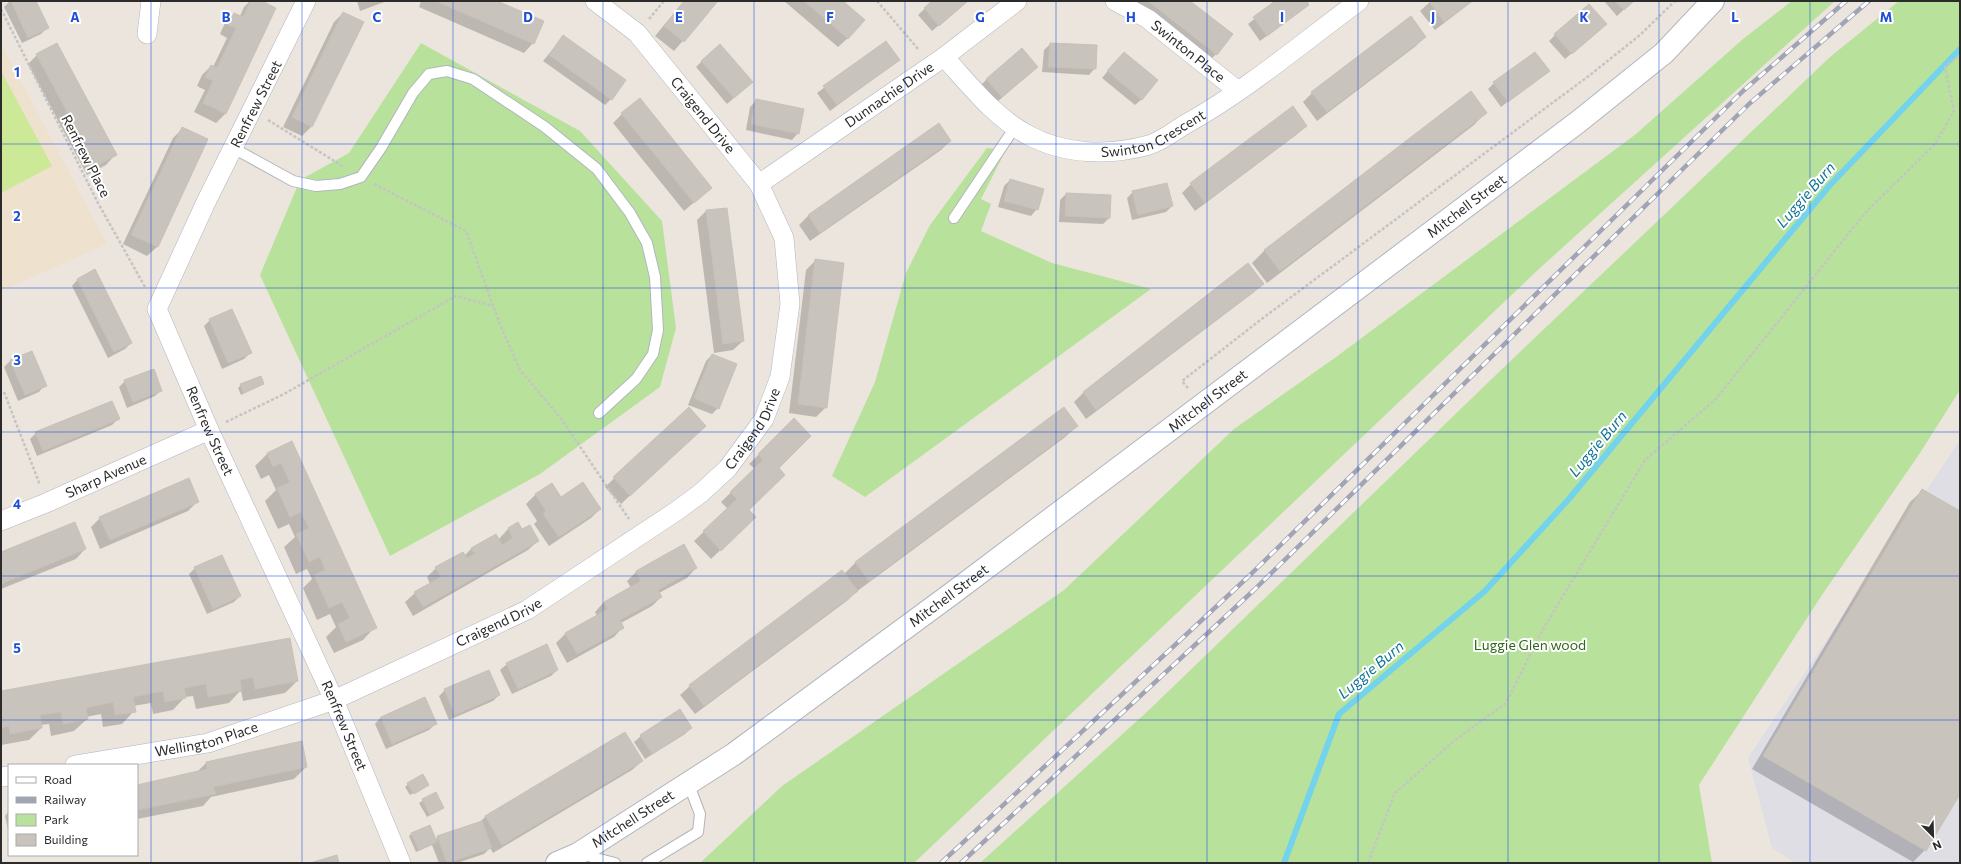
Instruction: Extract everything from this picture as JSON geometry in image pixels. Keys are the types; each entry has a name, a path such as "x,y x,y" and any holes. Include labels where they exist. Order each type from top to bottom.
{"street":[{"path":"147,34 151,1"},
{"name":"Craigend Drive","path":"334,700 527,610 640,536 701,493 728,468 764,419 780,376 790,304 784,238 759,184 637,33 594,1"},
{"name":"Dunnachie Drive","path":"759,184 939,61 1017,1"},
{"name":"Swinton Place","path":"1115,1 1148,19 1238,91"},
{"name":"Swinton Crescent","path":"939,61 997,115 1028,135 1053,146 1082,151 1116,152 1151,144 1199,117 1238,91 1359,1"},
{"name":"Mitchell Street","path":"558,863 578,854 689,785 734,754 942,601 1201,404 1578,122 1664,53 1713,1"},
{"name":"Renfrew Street","path":"303,2 253,110 233,148 157,309 209,430 334,700 402,863"},
{"name":"Sharp Avenue","path":"1,520 46,503 209,430"},
{"name":"Wellington Place","path":"81,764 208,743 334,700"}],"lane":[{"path":"233,148 293,181 316,186 340,184 361,177 381,148 413,93 429,74 447,71 473,80 545,127 597,169 630,212 647,243 655,277 658,330 653,354 636,379 599,413"},
{"path":"954,218 1015,127"},
{"name":"Mitchell Street","path":"647,863 698,832 700,814 689,785"},
{"name":"Mitchell Street","path":"578,854 614,863"}],"path":[{"path":"877,1 939,61"},
{"path":"1201,404 1182,381 1263,318 1590,75 1640,35 1675,1"},
{"name":"Renfrew Place","path":"1,9 98,203 157,309"},
{"path":"1368,863 1395,793 1454,741 1506,703 1542,631 1645,460 1716,399 1865,213 1935,144 1954,111 1945,68 1960,55"},
{"path":"253,110 361,177 466,231 520,370 560,418 640,536"},
{"path":"209,430 284,394 456,296 494,306"},
{"path":"4,392 46,503"}],"shaded area":[{"path":"1,44 107,244 1,291"},
{"path":"1960,440 1960,863 1796,863 1772,848 1748,758"}],"green space":[{"path":"1792,1 1835,1 1540,268 914,863 700,863 782,786 1064,590 1234,429 1336,357 1636,134 1743,39"},
{"name":"Luggie Glen wood","path":"1899,1 1960,1 1960,390 1918,456 1822,595 1699,785 1712,863 980,863 1149,710 1501,370 1830,57"},
{"path":"421,43 580,131 662,221 676,328 660,387 540,474 390,556 260,275 300,180 349,153"},
{"path":"1,71 52,166 1,193"},
{"path":"987,148 1006,150 981,199 991,204 981,231 1052,263 1151,289 865,497 832,476 875,382 906,273 930,225"}],"building":[{"path":"11,1 36,1 49,28 28,38"},
{"path":"251,1 262,1 276,8 226,114 203,103 213,81 205,77 211,65 217,68 236,28 228,25 234,13 243,17"},
{"path":"436,1 497,1 544,21 534,44"},
{"path":"684,1 718,1 684,42 664,26"},
{"path":"804,1 843,1 865,20 848,39"},
{"path":"932,1 968,1 939,26 924,8"},
{"path":"1148,1 1190,1 1233,34 1217,55"},
{"path":"1275,1 1307,1 1309,5 1267,36 1253,17"},
{"path":"1429,1 1472,1 1444,22"},
{"path":"1615,1 1634,1 1624,10"},
{"path":"1589,4 1607,24 1572,54 1554,34"},
{"path":"343,12 364,22 312,127 292,117"},
{"path":"1411,16 1426,37 1327,112 1311,92"},
{"path":"563,35 626,80 612,100 549,55"},
{"path":"886,41 900,60 837,105 823,86"},
{"path":"57,43 117,155 96,166 36,54"},
{"path":"1050,43 1097,45 1096,69 1048,67"},
{"path":"720,44 753,82 734,98 701,61"},
{"path":"1022,48 1038,67 1002,97 986,79"},
{"path":"1124,52 1158,80 1142,100 1107,71"},
{"path":"1535,52 1550,71 1508,102 1493,82"},
{"path":"1471,91 1487,113 1280,271 1264,250"},
{"path":"640,98 712,188 694,203 621,113"},
{"path":"756,99 804,109 799,134 751,124"},
{"path":"1293,106 1307,126 1205,203 1190,183"},
{"path":"939,123 951,141 820,233 808,215"},
{"path":"182,127 208,139 158,247 131,235"},
{"path":"1010,179 1044,189 1038,210 1004,201"},
{"path":"1167,183 1173,206 1138,215 1132,191"},
{"path":"1066,193 1111,195 1110,218 1065,216"},
{"path":"727,208 744,341 723,344 706,210"},
{"path":"815,259 844,263 827,408 798,404"},
{"path":"1248,263 1264,284 1096,410 1083,392"},
{"path":"95,269 132,343 114,352 77,279"},
{"path":"232,309 252,353 228,363 209,319"},
{"path":"32,351 47,386 25,395 10,360"},
{"path":"712,354 737,364 719,409 694,398"},
{"path":"154,369 162,391 133,402 124,380"},
{"path":"261,376 264,384 244,393 240,384"},
{"path":"112,401 120,419 43,451 35,432"},
{"path":"689,407 706,426 630,496 613,477"},
{"path":"1064,407 1078,426 869,581 855,562"},
{"path":"794,418 811,436 779,468 785,475 749,510 756,517 721,551 703,531 737,499 730,492 763,460 758,454"},
{"path":"292,441 377,628 346,642 338,624 350,618 342,602 329,608 314,575 325,570 320,557 309,562 296,534 309,528 301,512 290,517 277,488 290,482 281,463 273,467 267,453"},
{"path":"189,478 199,502 110,540 99,517"},
{"path":"583,482 601,509 559,537 543,514 546,511 535,494 552,483 561,497"},
{"path":"1922,489 1960,511 1960,794 1926,851 1763,756"},
{"path":"75,522 86,549 1,584 1,552"},
{"path":"518,522 522,529 530,525 539,541 423,607 414,592 441,577 435,567 463,552 467,558 475,554 471,548 496,534 502,545 513,538 508,528"},
{"path":"684,544 697,568 658,590 662,597 620,620 624,628 577,654 565,633 608,609 604,602 641,581 636,571"},
{"path":"222,555 241,596 213,609 194,567"},
{"path":"842,570 858,591 704,706 689,685"},
{"path":"290,638 298,681 255,689 253,677 240,680 242,691 208,697 206,684 184,688 186,698 165,702 163,691 133,697 136,712 115,715 113,702 86,708 88,719 63,724 61,712 40,715 42,728 10,734 9,726 1,728 1,691"},
{"path":"547,644 558,670 518,689 506,663"},
{"path":"489,670 500,695 455,715 444,689"},
{"path":"425,697 437,724 392,744 381,717"},
{"path":"680,709 692,728 652,754 640,735"},
{"path":"625,732 643,761 502,845 485,816"},
{"path":"302,741 307,767 213,787 216,794 138,810 138,785 207,769 206,762"},
{"path":"423,774 429,785 414,794 407,783"},
{"path":"436,792 444,808 430,815 422,799"},
{"path":"482,821 492,848 447,863 437,836"},
{"path":"430,825 437,842 419,850 411,833"},
{"path":"337,855 339,863 310,863"}],"waterway":[{"name":"Luggie Burn","path":"1284,863 1339,714 1485,591 1568,500 1830,185 1960,49"}],"railway":[{"path":"941,863 1248,577 1743,91 1846,1"},
{"path":"961,863 1254,590 1749,104 1869,1"}]}
